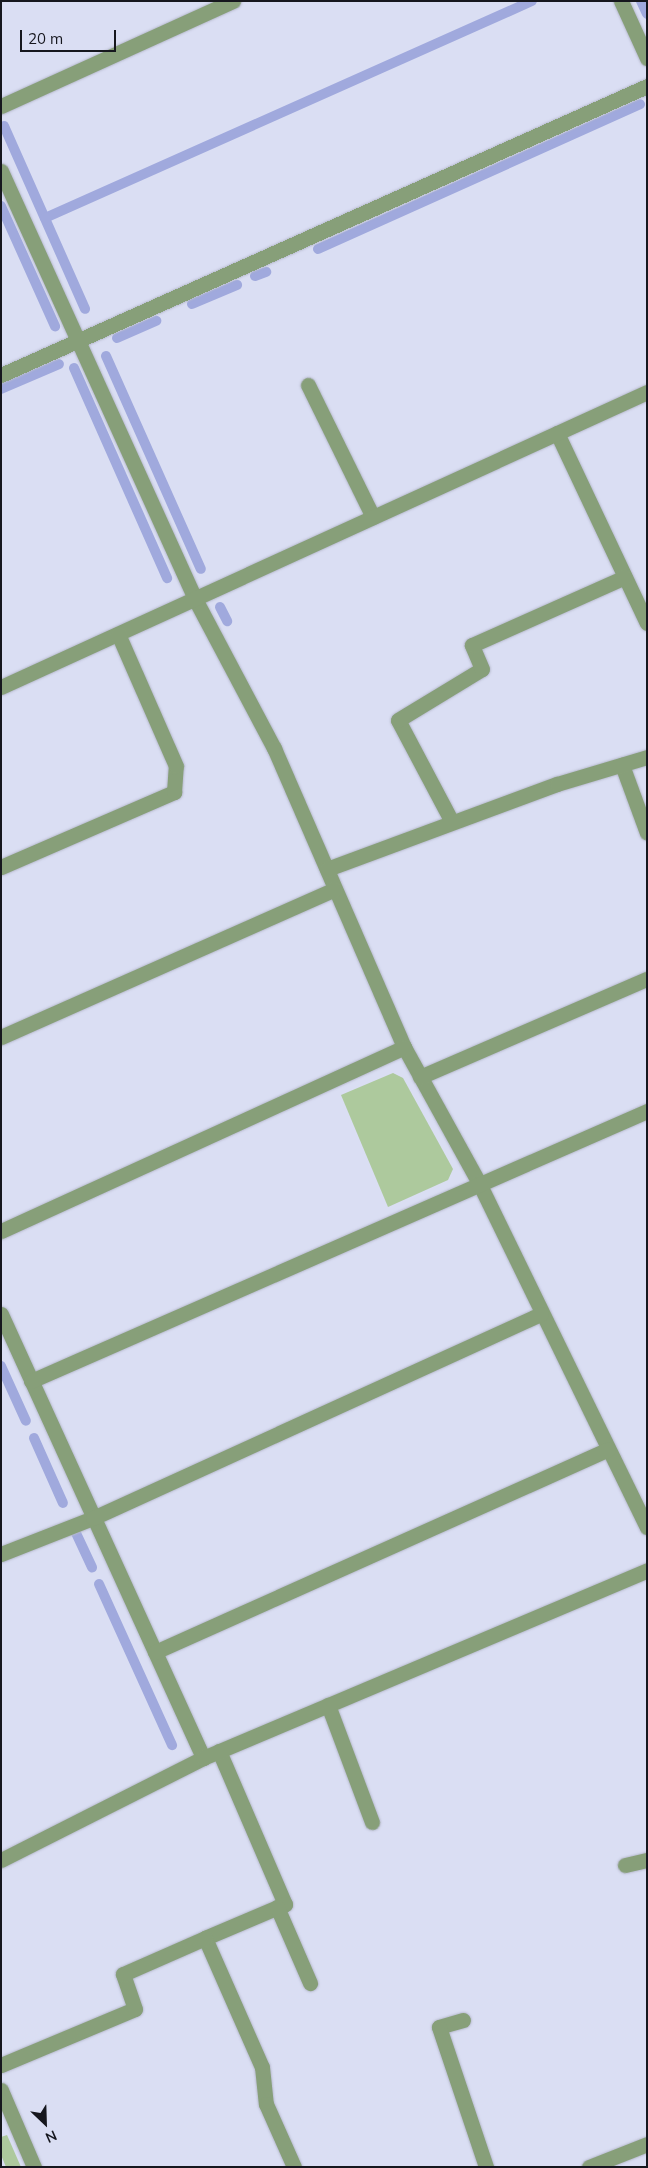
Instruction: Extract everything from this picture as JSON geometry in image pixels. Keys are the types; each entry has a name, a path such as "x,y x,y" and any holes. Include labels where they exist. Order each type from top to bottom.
{"street":[{"path":"1,106 233,1"},
{"path":"621,1 647,58"},
{"path":"1,375 647,86"},
{"path":"1,171 195,599 274,748 404,1047 479,1183 541,1314 647,1526"},
{"path":"308,385 373,517"},
{"path":"1,687 647,392"},
{"path":"556,433 647,622"},
{"path":"452,822 398,720 482,669 472,645 625,577"},
{"path":"1,867 174,792 176,766 118,634"},
{"path":"327,869 452,822 647,758"},
{"path":"622,765 647,833"},
{"path":"1,1037 336,890"},
{"path":"420,1077 647,979"},
{"path":"1,1231 404,1047"},
{"path":"31,1381 647,1111"},
{"path":"1,1314 203,1758"},
{"path":"1,1554 93,1518 541,1314"},
{"path":"155,1652 608,1449"},
{"path":"1,1860 203,1758 647,1570"},
{"path":"328,1705 372,1822"},
{"path":"1,2065 135,2009 123,1974 285,1904 219,1751"},
{"path":"625,1864 647,1860"},
{"path":"277,1907 310,1982"},
{"path":"205,1938 262,2067 266,2104 294,2167"},
{"path":"463,2020 439,2027 486,2167"},
{"path":"1,2090 34,2167"},
{"path":"589,2167 647,2144"}],"green space":[{"path":"393,1073 403,1078 453,1169 448,1180 388,1207 341,1095"},
{"path":"7,2135 21,2167 6,2167 1,2155 1,2137"}],"waterway":[{"path":"45,218 532,1"},
{"path":"641,1 647,14"},
{"path":"318,249 640,104"},
{"path":"4,126 85,309"},
{"path":"1,206 55,326"},
{"path":"255,276 266,272"},
{"path":"192,304 237,285"},
{"path":"117,338 156,321"},
{"path":"106,356 201,569"},
{"path":"1,389 59,364"},
{"path":"74,368 167,578"},
{"path":"220,607 227,621"},
{"path":"1,1366 26,1421"},
{"path":"34,1438 63,1503"},
{"path":"76,1533 92,1568"},
{"path":"99,1584 172,1745"}]}
